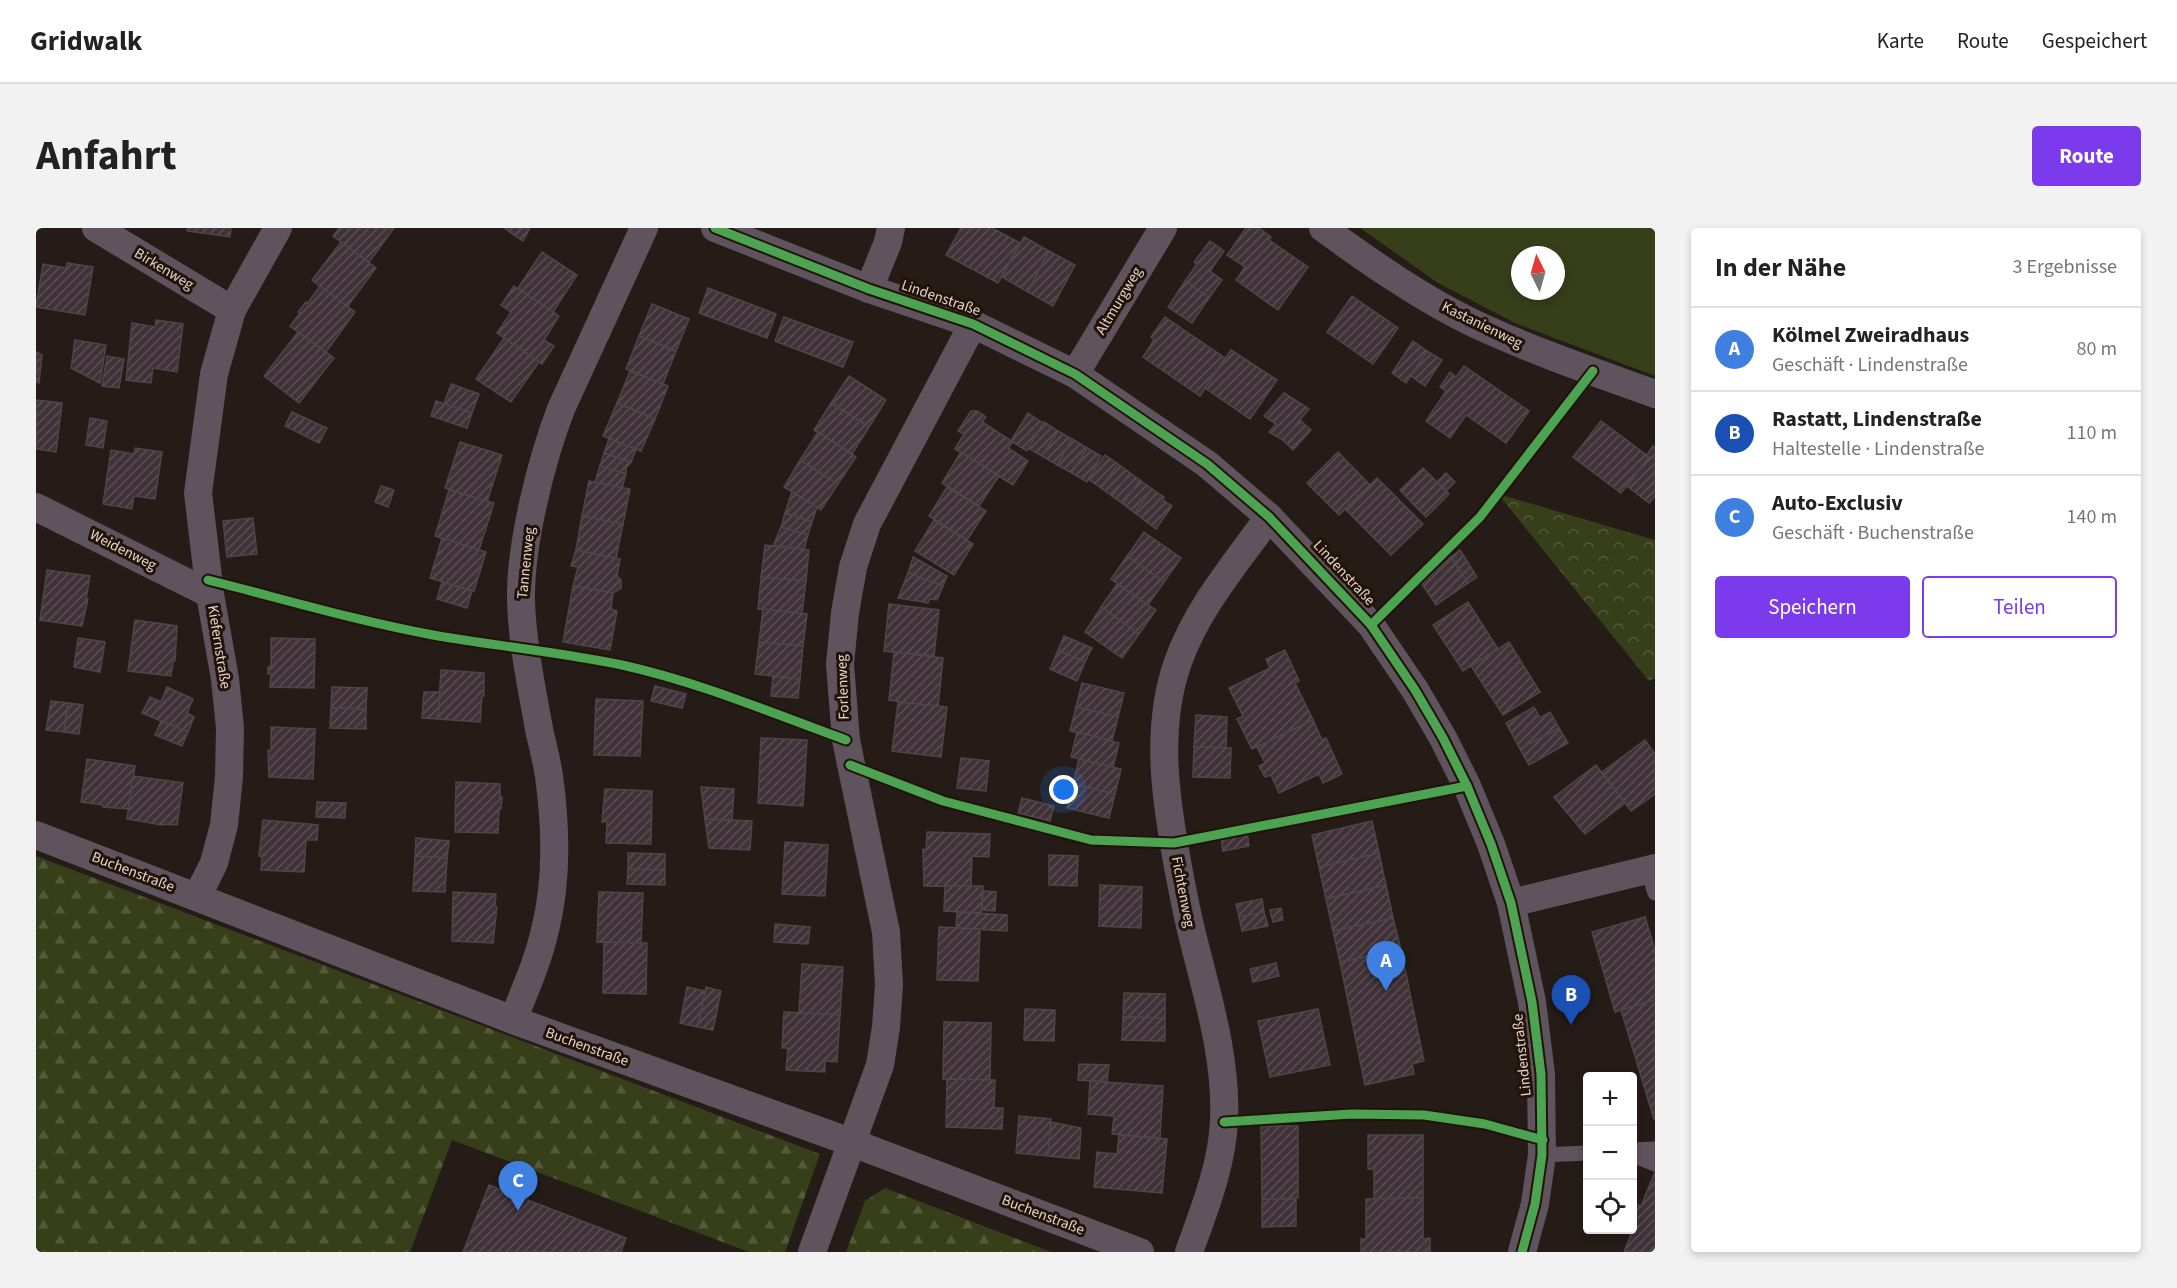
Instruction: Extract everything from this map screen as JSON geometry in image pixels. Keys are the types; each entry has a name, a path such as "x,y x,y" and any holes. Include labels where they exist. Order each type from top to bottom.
{"street":[{"name":"Birkenweg","path":"96,228 232,310"},
{"name":"Kiefernstraße","path":"197,897 214,863 224,825 229,777 230,728 198,493 214,374 232,310 278,228"},
{"name":"Tannenweg","path":"513,1020 532,973 546,929 554,875 554,830 549,774 525,647 521,599 525,553 550,437 645,228"},
{"name":"Lindenstraße","path":"715,228 869,289 973,324 1075,374 1207,464 1269,517 1316,564 1371,625 1415,690 1443,738 1467,786 1491,844 1511,903 1532,1002 1541,1074 1542,1155 1535,1204 1522,1252"},
{"path":"869,289 888,242 891,228"},
{"name":"Altmurgweg","path":"1075,374 1163,228"},
{"name":"Kastanienweg","path":"1323,228 1388,274 1472,322 1535,351 1655,394"},
{"name":"Forlenweg","path":"812,1252 880,1065 889,985 885,933 846,740 840,664 845,613 853,567 867,524 973,324"},
{"name":"Weidenweg","path":"36,507 210,594"},
{"name":"Fichtenweg","path":"1189,1252 1217,1165 1224,1122 1217,1039 1191,931 1165,784 1164,746 1168,705 1178,664 1191,630 1207,602 1269,517"},
{"name":"Buchenstraße","path":"36,835 513,1020 853,1143 1140,1252"},
{"path":"1511,903 1653,877"}],"lane":[{"path":"1637,1152 1655,1149"},
{"path":"1542,1155 1583,1153"},
{"path":"1637,1155 1655,1164"}],"green space":[{"path":"1360,228 1655,228 1655,376 1515,323 1438,283"},
{"path":"1498,494 1655,540 1655,678 1649,681"},
{"path":"36,856 820,1154 785,1252 749,1252 452,1140 410,1252 36,1252"},
{"path":"885,1188 1051,1252 846,1252 865,1201"}],"building":[{"path":"188,228 231,228 230,237 187,231"},
{"path":"339,228 394,228 369,262 333,236"},
{"path":"504,228 530,228 523,241"},
{"path":"961,228 992,228 1020,243 998,283 946,255"},
{"path":"1246,228 1259,228 1271,237 1269,240 1308,267 1278,310 1236,280 1245,267 1227,255"},
{"path":"1024,237 1049,251 1028,292 1002,277"},
{"path":"1210,241 1224,251 1210,271 1222,280 1209,298 1185,281 1197,264 1194,262"},
{"path":"341,242 376,268 347,307 312,280"},
{"path":"1049,251 1075,265 1053,306 1028,292"},
{"path":"542,252 577,275 553,312 518,288"},
{"path":"67,263 93,267 85,315 36,307 43,264 66,268"},
{"path":"1185,281 1209,298 1192,323 1168,307"},
{"path":"320,286 355,312 326,352 290,326 300,313 298,312"},
{"path":"514,286 559,316 544,340 554,346 542,364 497,333 511,312 501,305"},
{"path":"708,288 776,314 767,338 699,313"},
{"path":"1352,296 1398,328 1373,364 1327,332"},
{"path":"652,304 689,319 676,351 639,336"},
{"path":"784,317 853,342 843,367 775,341"},
{"path":"1165,317 1225,358 1200,396 1143,357 1154,340 1151,337"},
{"path":"156,320 183,324 177,372 153,368 151,383 126,380 132,323 155,327"},
{"path":"298,332 334,358 299,403 264,376"},
{"path":"639,336 676,351 663,384 626,369"},
{"path":"504,338 539,362 511,402 476,379"},
{"path":"75,340 106,345 100,383 71,368"},
{"path":"1413,341 1427,351 1406,383 1392,373"},
{"path":"1231,350 1277,380 1250,419 1205,388"},
{"path":"1427,351 1442,360 1425,386 1411,376"},
{"path":"36,352 42,355 39,383 36,382"},
{"path":"107,356 124,359 119,388 102,386"},
{"path":"1464,366 1529,411 1506,443 1466,415 1450,438 1426,421 1446,391 1440,387 1450,372 1456,377"},
{"path":"630,371 668,386 655,419 617,403"},
{"path":"849,376 886,400 869,427 831,403"},
{"path":"451,384 479,394 472,413 444,404"},
{"path":"1284,393 1309,409 1283,440 1269,432 1276,424 1264,416"},
{"path":"36,400 62,403 56,452 36,449"},
{"path":"436,401 472,413 467,428 431,416"},
{"path":"617,403 655,419 641,451 603,436"},
{"path":"831,403 869,427 852,454 814,430"},
{"path":"971,411 977,411 986,417 982,422 1013,442 1008,448 1028,461 1013,485 955,449 964,434 958,431"},
{"path":"292,412 327,428 319,443 285,426"},
{"path":"1028,413 1043,423 1027,451 1011,441"},
{"path":"90,418 107,421 103,448 86,445"},
{"path":"1300,420 1311,430 1293,450 1283,440"},
{"path":"1601,421 1649,457 1621,493 1573,457"},
{"path":"1044,422 1058,431 1042,456 1028,448"},
{"path":"1058,431 1072,439 1057,465 1042,456"},
{"path":"818,432 856,457 838,484 800,460"},
{"path":"609,439 636,449 631,462 604,453"},
{"path":"1072,439 1087,448 1072,473 1057,465"},
{"path":"460,442 502,455 487,502 445,488"},
{"path":"1653,446 1655,447 1655,496 1649,503 1627,486 1649,457 1646,456"},
{"path":"135,448 162,452 155,499 134,496 132,509 103,504 111,450 134,454"},
{"path":"1087,448 1101,456 1087,482 1072,473"},
{"path":"961,452 999,476 979,506 942,483"},
{"path":"1338,452 1370,485 1339,515 1307,483"},
{"path":"604,453 631,462 626,468 626,474 600,466"},
{"path":"1105,455 1118,464 1101,488 1088,479"},
{"path":"800,460 838,484 821,510 784,487"},
{"path":"1118,464 1130,473 1112,496 1101,488"},
{"path":"600,466 626,474 622,488 595,482"},
{"path":"1423,468 1437,482 1414,505 1400,490"},
{"path":"1130,473 1140,480 1123,504 1112,496"},
{"path":"1446,473 1455,482 1446,491 1437,482"},
{"path":"1377,478 1423,524 1391,555 1345,509"},
{"path":"1140,480 1152,489 1135,513 1123,504"},
{"path":"589,481 630,489 623,524 582,516"},
{"path":"1437,482 1449,494 1426,517 1414,505"},
{"path":"381,486 394,490 388,507 375,502"},
{"path":"947,487 986,511 967,540 929,516"},
{"path":"1152,489 1172,506 1156,529 1135,513"},
{"path":"449,490 494,503 479,550 435,536"},
{"path":"792,492 817,507 812,522 785,513"},
{"path":"785,513 812,522 808,535 781,527"},
{"path":"582,516 623,524 616,558 576,550"},
{"path":"253,518 257,554 227,557 223,521"},
{"path":"934,520 973,544 954,575 915,551"},
{"path":"781,527 808,535 804,549 773,546"},
{"path":"1144,532 1181,558 1164,582 1127,556"},
{"path":"442,538 486,552 474,591 430,578"},
{"path":"765,545 809,550 806,581 761,577"},
{"path":"576,550 620,559 617,576 621,580 621,588 613,593 573,586 578,567 571,566"},
{"path":"1460,550 1477,577 1468,583 1451,557"},
{"path":"1127,556 1164,582 1148,605 1111,579"},
{"path":"913,557 947,576 943,586 908,573"},
{"path":"1451,557 1468,583 1436,605 1422,584"},
{"path":"47,570 90,576 82,626 40,620"},
{"path":"908,573 943,586 937,600 930,599 928,603 898,598"},
{"path":"761,577 806,581 802,614 758,609"},
{"path":"442,582 472,591 467,608 437,599"},
{"path":"1117,584 1156,610 1139,634 1101,607"},
{"path":"573,586 613,593 611,609 617,611 610,650 563,642"},
{"path":"1468,602 1498,649 1463,671 1433,625"},
{"path":"889,604 939,610 934,656 884,651"},
{"path":"1101,607 1139,634 1122,658 1085,632"},
{"path":"763,609 807,614 803,646 759,642"},
{"path":"135,620 177,626 175,661 173,661 171,676 128,671"},
{"path":"1064,636 1092,648 1085,662 1058,650"},
{"path":"78,638 105,642 100,672 74,667"},
{"path":"271,638 315,639 314,688 270,687 271,674 268,674 268,667 271,666"},
{"path":"759,642 803,646 800,679 755,674"},
{"path":"1509,642 1540,692 1503,715 1471,666"},
{"path":"1058,650 1085,662 1077,681 1050,669"},
{"path":"1285,650 1299,681 1295,683 1313,720 1252,749 1237,719 1243,716 1229,688 1270,668 1266,659"},
{"path":"894,652 943,658 938,707 889,700"},
{"path":"441,670 484,673 484,696 482,696 480,722 438,719"},
{"path":"773,676 800,679 798,698 771,696"},
{"path":"1082,683 1124,693 1118,717 1076,707"},
{"path":"655,686 686,694 682,708 651,701"},
{"path":"167,687 193,699 187,713 194,717 188,732 142,713 150,697 161,702"},
{"path":"332,687 367,688 366,709 331,708"},
{"path":"424,692 440,692 438,719 422,718"},
{"path":"596,699 643,701 640,756 594,755"},
{"path":"51,701 68,703 64,732 46,730"},
{"path":"898,702 947,707 941,757 892,751"},
{"path":"68,703 83,705 79,734 64,732"},
{"path":"1076,707 1118,717 1112,741 1070,731"},
{"path":"1534,707 1540,718 1550,712 1559,728 1520,749 1506,723"},
{"path":"331,708 366,709 366,729 330,728"},
{"path":"1196,715 1227,717 1226,748 1194,747"},
{"path":"1313,720 1322,740 1326,738 1342,774 1323,783 1319,774 1279,793 1271,775 1265,777 1259,766 1265,763 1257,747"},
{"path":"161,721 188,732 182,746 155,735"},
{"path":"271,727 315,729 313,779 269,777 268,750 271,751"},
{"path":"1559,728 1568,743 1529,765 1520,749"},
{"path":"1077,732 1119,743 1113,767 1071,757"},
{"path":"761,738 807,740 803,806 758,803"},
{"path":"1645,740 1655,754 1655,794 1631,811 1602,772"},
{"path":"1194,747 1231,748 1230,778 1193,777"},
{"path":"961,758 989,761 986,791 957,788"},
{"path":"87,759 135,766 129,809 81,802"},
{"path":"1079,759 1121,769 1115,794 1073,784"},
{"path":"1596,765 1625,803 1585,834 1554,797"},
{"path":"133,776 183,783 177,825 127,819"},
{"path":"456,782 500,784 500,797 502,797 498,833 455,832"},
{"path":"1073,784 1115,794 1109,818 1067,808"},
{"path":"701,787 734,789 732,820 705,819"},
{"path":"605,789 652,791 651,844 606,843 607,822 602,822"},
{"path":"1022,798 1054,806 1050,821 1018,813"},
{"path":"317,802 346,803 345,818 316,817"},
{"path":"705,819 752,821 750,850 709,848"},
{"path":"263,820 318,825 317,840 306,840 304,872 261,870 262,857 259,856"},
{"path":"1372,821 1379,853 1319,867 1312,835"},
{"path":"927,832 990,834 989,857 972,856 971,887 924,886 923,849 926,850"},
{"path":"1247,832 1249,846 1223,851 1221,837"},
{"path":"416,838 449,841 447,858 415,856"},
{"path":"785,842 828,845 825,896 782,894"},
{"path":"628,853 665,854 665,870 628,869"},
{"path":"1379,853 1386,885 1326,899 1319,867"},
{"path":"1049,855 1078,856 1077,886 1049,885"},
{"path":"415,856 447,858 445,892 413,891"},
{"path":"628,869 665,870 665,885 627,884"},
{"path":"1100,885 1142,887 1141,928 1099,926"},
{"path":"1386,885 1393,918 1333,931 1326,899"},
{"path":"945,886 983,886 981,913 944,911"},
{"path":"983,891 996,892 995,911 982,910"},
{"path":"453,892 496,894 493,943 452,941"},
{"path":"599,892 643,893 641,944 597,942"},
{"path":"1262,899 1264,912 1239,917 1236,904"},
{"path":"1281,908 1283,920 1273,922 1270,910"},
{"path":"957,912 1007,915 1007,931 956,928"},
{"path":"1264,912 1268,926 1242,931 1239,917"},
{"path":"1645,917 1655,950 1655,1000 1615,1012 1592,932"},
{"path":"1393,918 1401,950 1340,962 1333,931"},
{"path":"775,924 810,927 808,944 774,942"},
{"path":"939,927 980,929 978,981 937,980"},
{"path":"604,942 647,943 646,994 603,993"},
{"path":"1401,950 1424,1061 1412,1064 1414,1074 1365,1085 1340,962"},
{"path":"1276,963 1279,976 1253,982 1250,969"},
{"path":"802,964 843,967 840,1015 799,1013"},
{"path":"687,987 705,991 698,1027 680,1023"},
{"path":"706,987 721,991 713,1030 698,1027"},
{"path":"1124,993 1165,994 1165,1018 1123,1017"},
{"path":"1655,1000 1655,1118 1654,1119 1621,1010"},
{"path":"1025,1009 1055,1010 1054,1041 1024,1040"},
{"path":"1318,1009 1330,1065 1270,1077 1258,1021"},
{"path":"784,1012 840,1015 837,1062 825,1061 825,1072 786,1070 788,1048 782,1048"},
{"path":"1123,1017 1165,1018 1165,1041 1122,1040"},
{"path":"944,1022 991,1023 990,1080 943,1079"},
{"path":"1079,1064 1109,1065 1107,1082 1078,1080"},
{"path":"947,1079 995,1080 994,1108 1003,1108 1002,1129 946,1127"},
{"path":"1090,1081 1163,1086 1160,1138 1112,1134 1114,1116 1088,1114"},
{"path":"1019,1116 1051,1119 1048,1156 1016,1153"},
{"path":"1051,1122 1081,1128 1079,1159 1048,1156"},
{"path":"1261,1126 1298,1126 1298,1198 1262,1199"},
{"path":"1119,1135 1167,1139 1162,1193 1094,1187 1097,1152 1117,1154"},
{"path":"1368,1135 1423,1135 1423,1198 1374,1199 1374,1169 1368,1169"},
{"path":"1655,1172 1655,1252 1624,1252 1631,1234 1637,1234 1637,1205 1641,1206"},
{"path":"489,1185 626,1238 621,1252 463,1252"},
{"path":"1423,1198 1423,1239 1430,1238 1430,1252 1361,1252 1361,1239 1366,1239 1366,1199"},
{"path":"1262,1199 1296,1199 1296,1226 1262,1227"}],"cycle path":[{"path":"715,228 869,289 973,324 1075,374 1207,464 1269,517 1371,625 1415,690 1443,738 1467,786 1491,844 1511,903 1532,1002 1541,1074 1542,1155 1535,1204 1522,1252"},
{"path":"1371,625 1480,517 1593,371"},
{"path":"208,580 405,629 598,660 651,672 735,699 846,740"},
{"path":"850,765 943,801 1091,840 1174,843 1467,786"},
{"path":"1224,1122 1352,1114 1424,1115 1485,1124 1543,1140"}],"place":[{"name":"Kölmel Zweiradhaus","path":"1386,991"},
{"name":"Rastatt, Lindenstraße","path":"1571,1025"},
{"name":"Auto-Exclusiv","path":"518,1211"}]}
